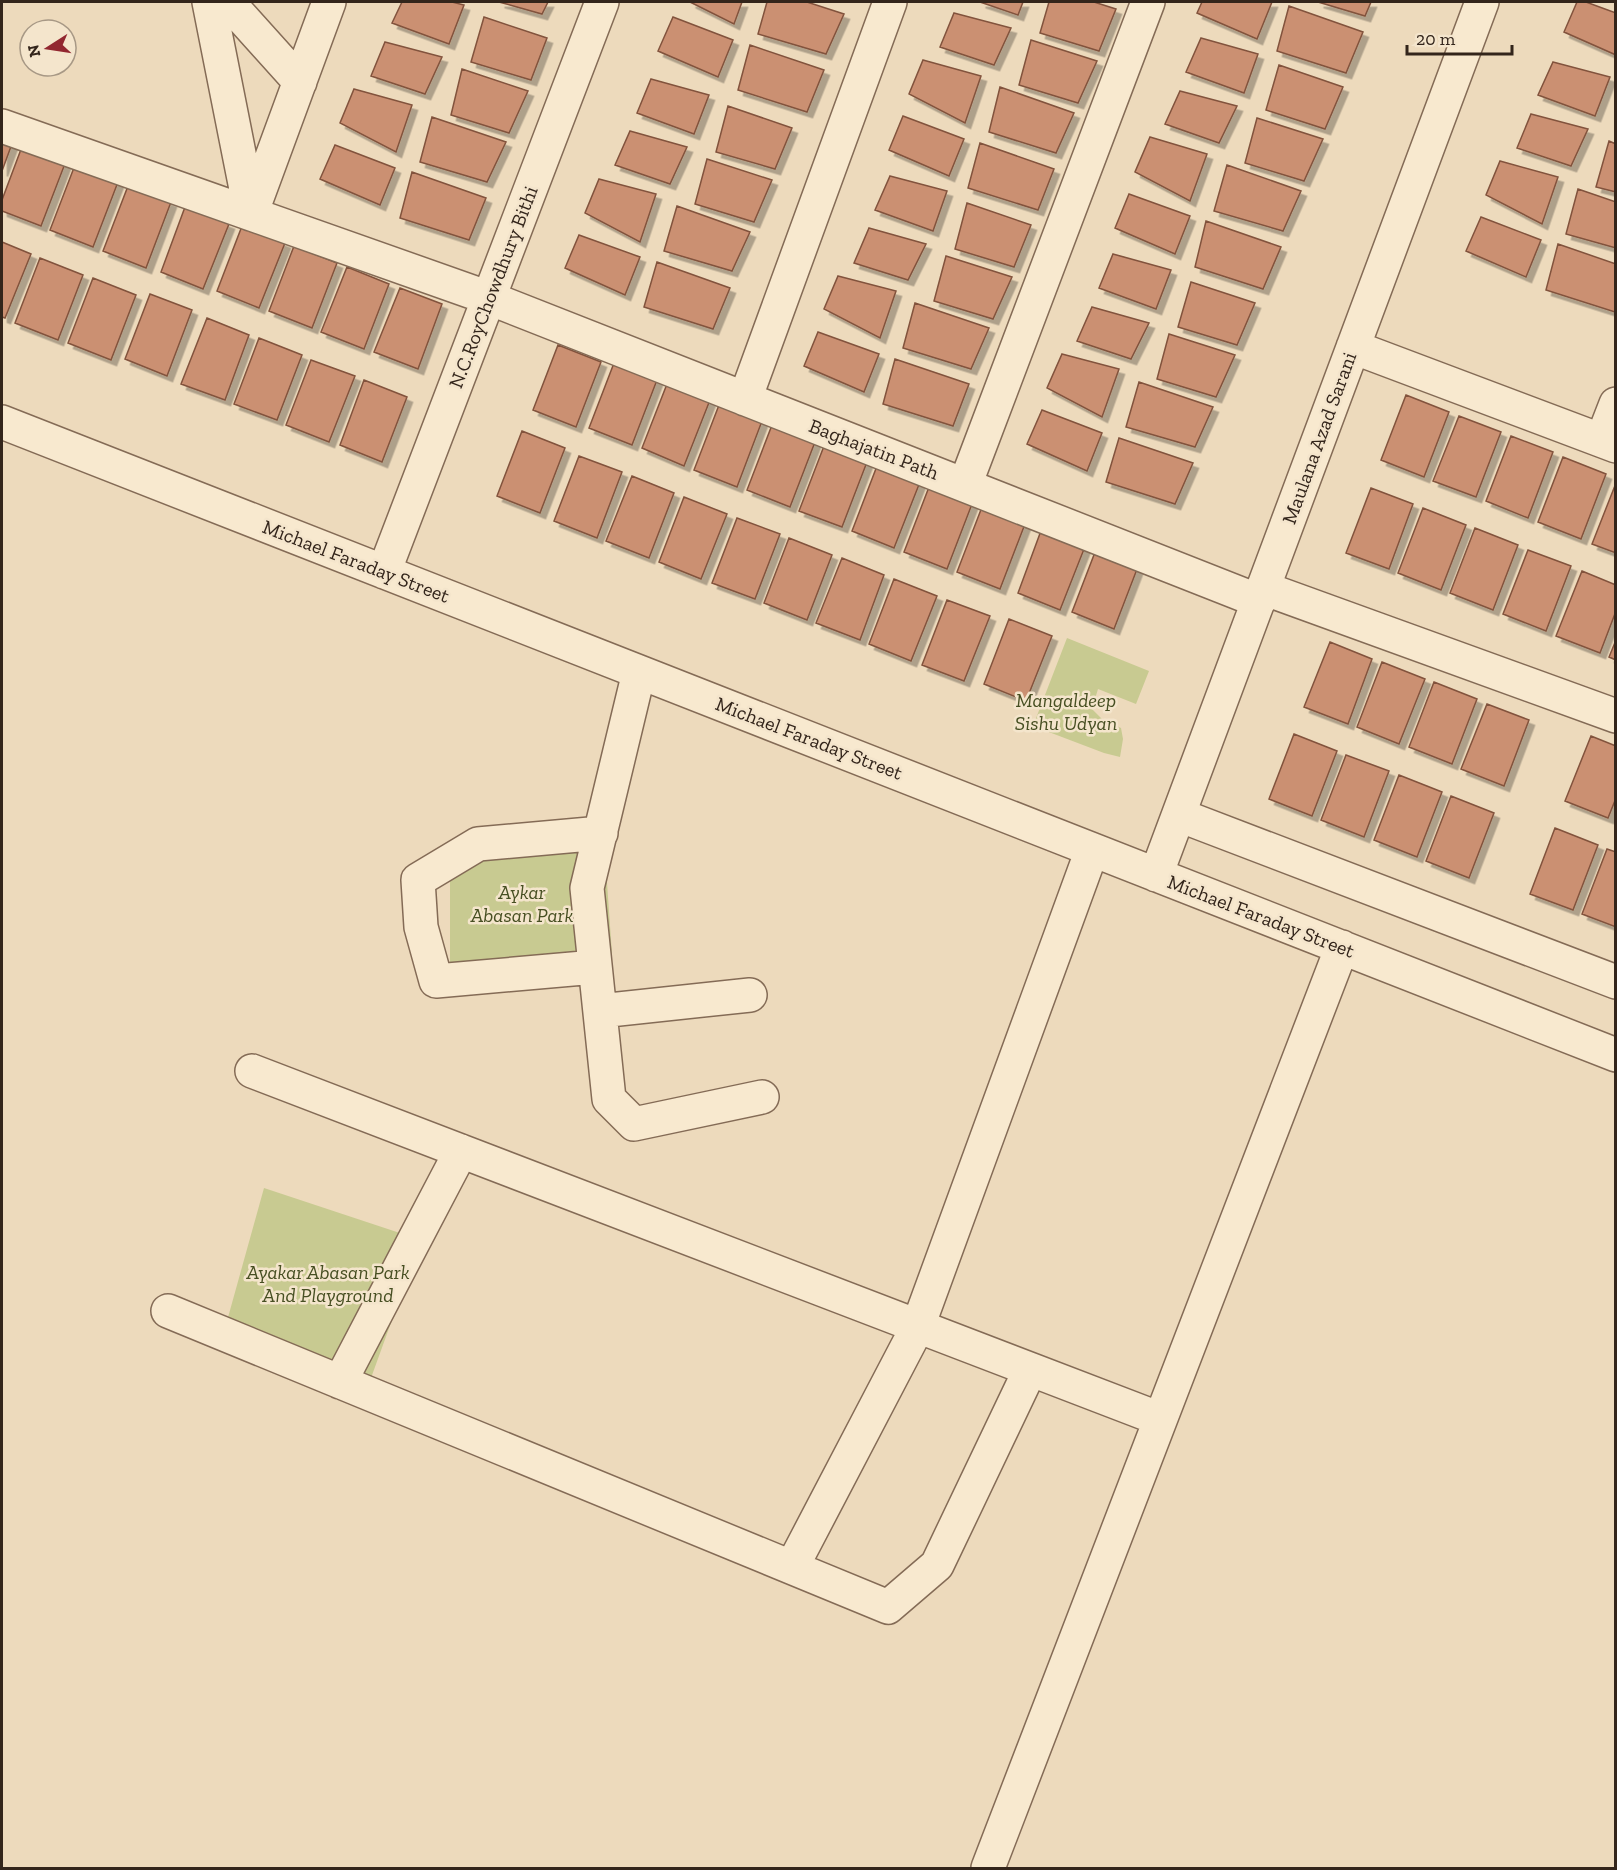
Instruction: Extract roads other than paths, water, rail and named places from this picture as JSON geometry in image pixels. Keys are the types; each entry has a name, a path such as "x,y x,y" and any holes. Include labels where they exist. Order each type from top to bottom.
{"street":[{"path":"209,2 251,214"},
{"path":"228,2 300,82"},
{"path":"251,214 329,2"},
{"name":"N.C.RoyChowdhury Bithi","path":"384,572 602,2"},
{"path":"745,399 890,2"},
{"path":"965,485 1148,2"},
{"name":"Maulana Azad Sarani","path":"1156,875 1482,2"},
{"name":"Baghajatin Path","path":"2,126 489,298 965,485 1261,594 1616,716"},
{"path":"1353,347 1609,443 1616,404"},
{"name":"Michael Faraday Street","path":"2,422 1616,1055"},
{"path":"639,672 587,888 609,1099 634,1124 762,1097"},
{"path":"1179,815 1616,982"},
{"path":"595,967 436,981 421,927 418,880 478,844 601,833"},
{"path":"792,1567 918,1326 1092,850"},
{"path":"987,1869 1342,947"},
{"path":"600,1011 750,995"},
{"path":"252,1071 1160,1419"},
{"path":"340,1382 461,1151"},
{"path":"168,1311 888,1606 937,1565 1030,1370"}],"park label":[{"name":"Mangaldeep Sishu Udyan","path":"1066,712"},
{"name":"Aykar Abasan Park","path":"522,904"},
{"name":"Ayakar Abasan Park And Playground","path":"328,1284"}]}
